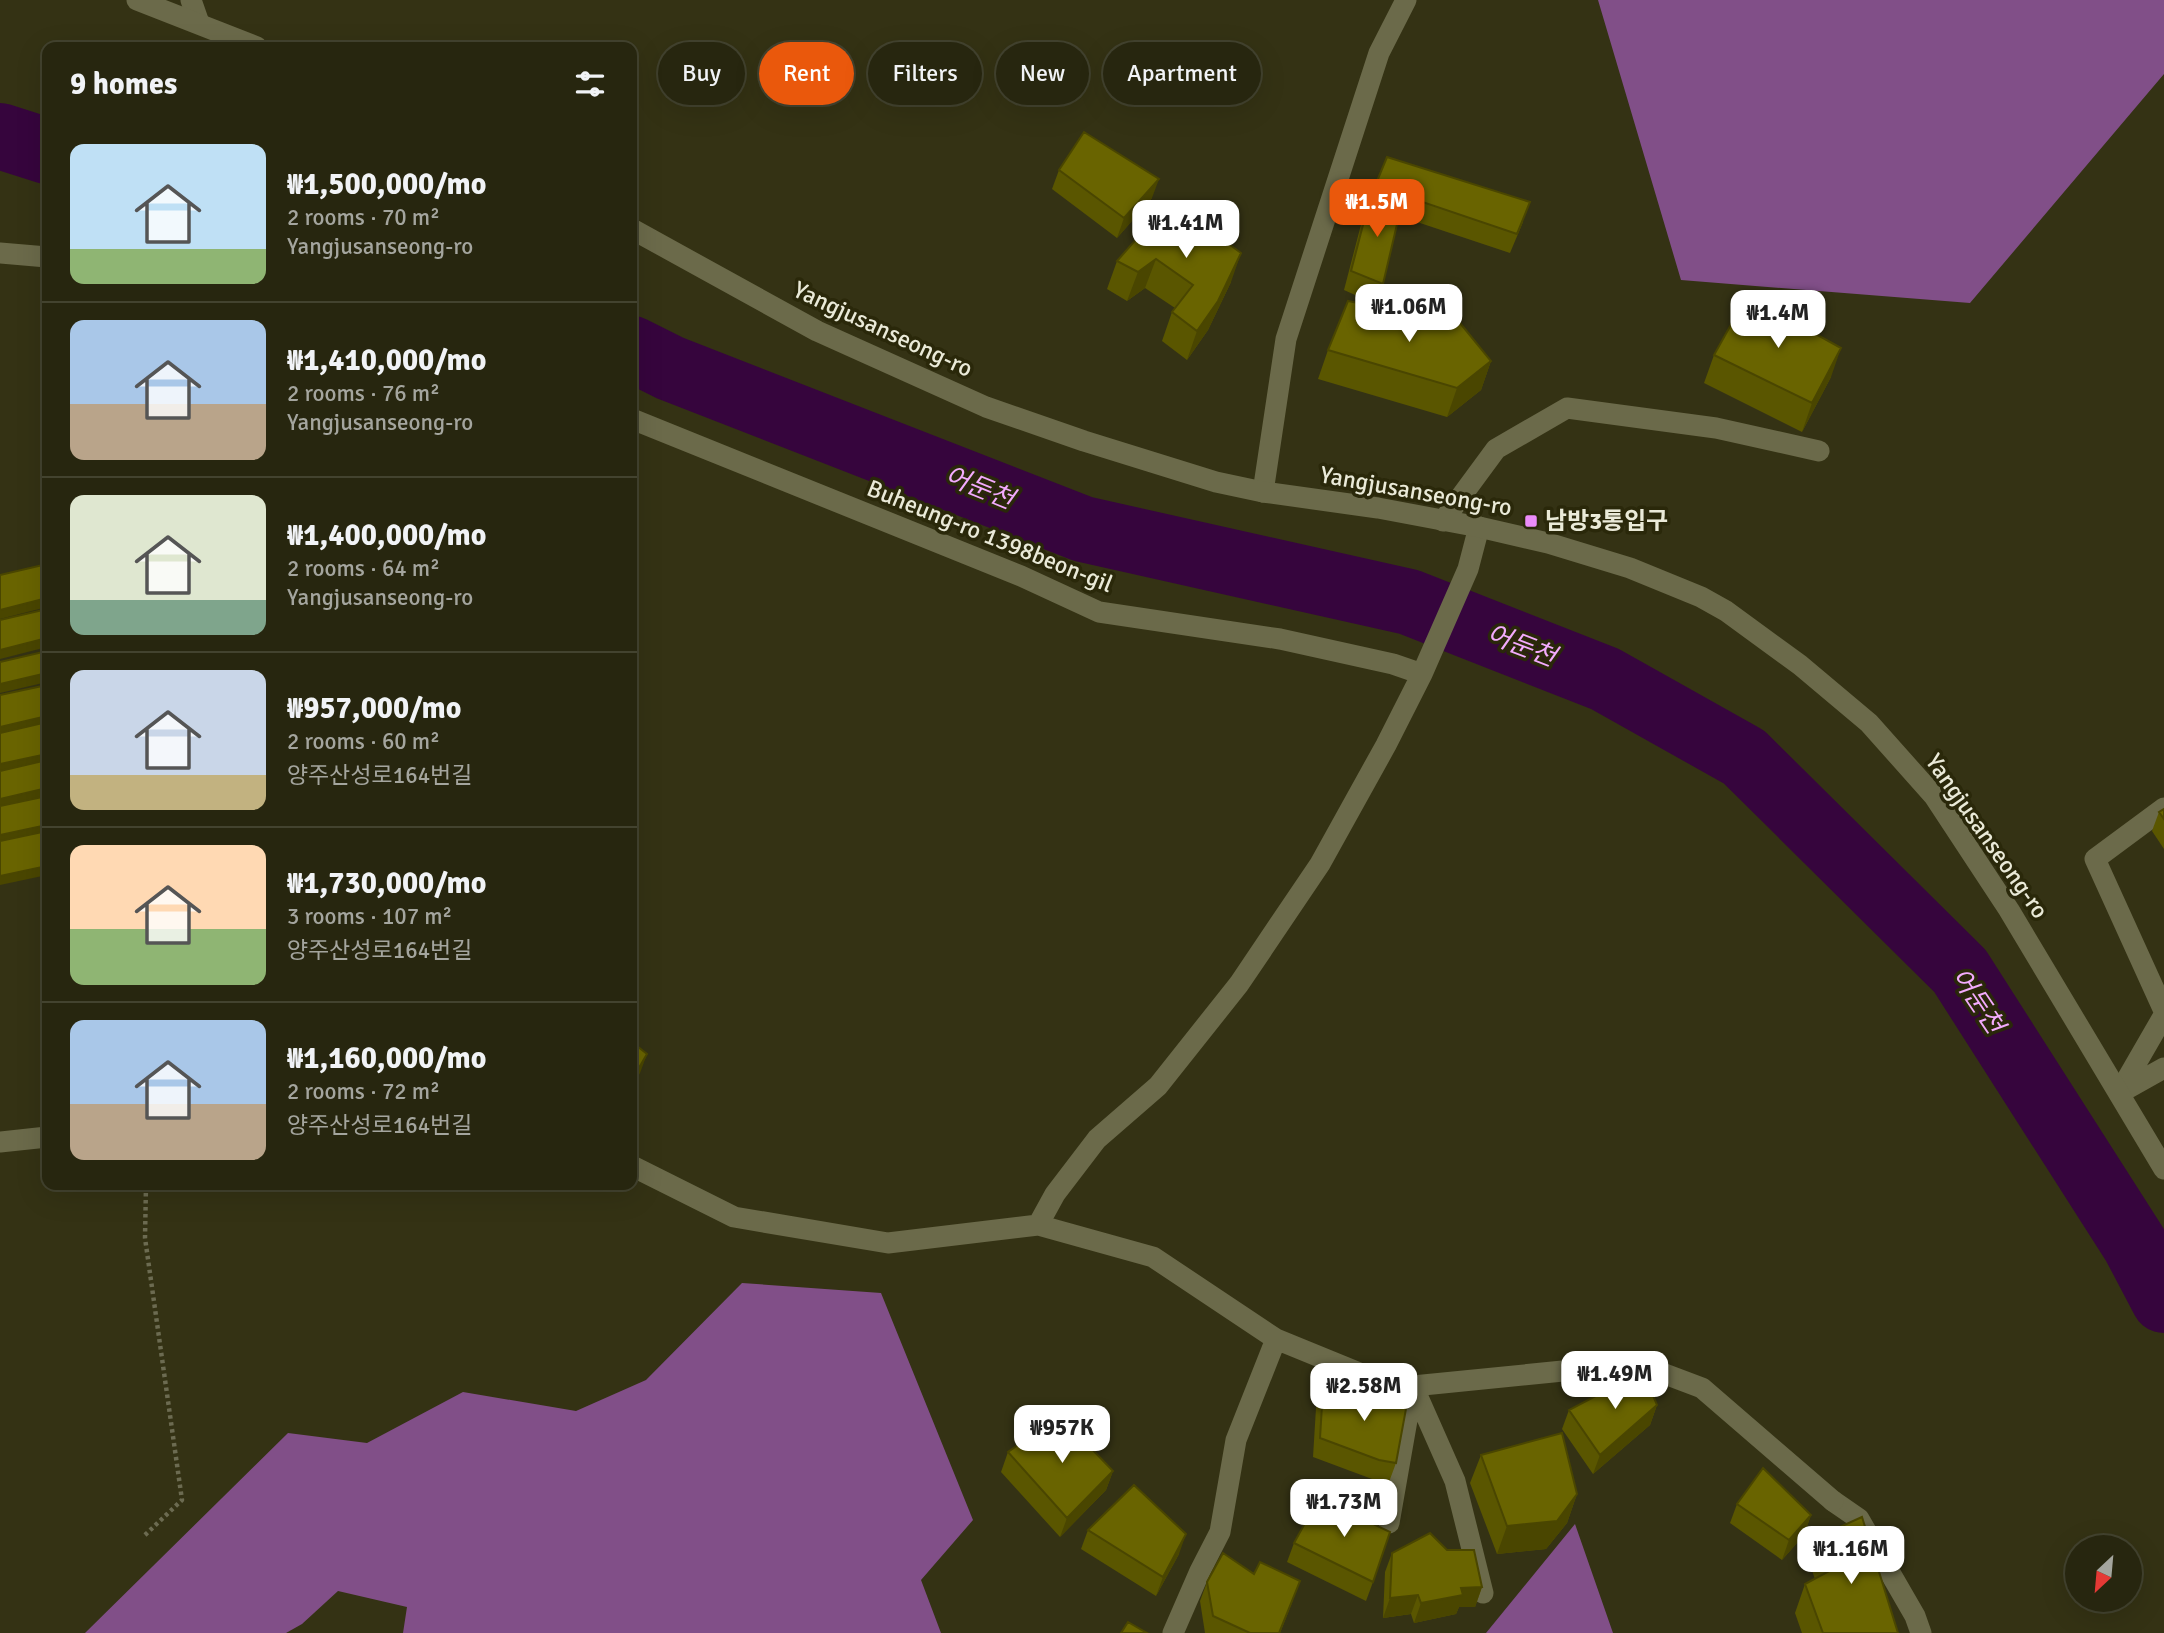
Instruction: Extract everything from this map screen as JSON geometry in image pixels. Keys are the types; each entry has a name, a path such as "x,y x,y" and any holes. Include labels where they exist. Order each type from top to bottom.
{"street":[{"path":"137,0 245,42"},
{"path":"191,0 199,23"},
{"path":"1263,492 1286,339 1379,53 1406,0"},
{"name":"Yangjusanseong-ro","path":"637,232 817,331 986,407 1172,469 1263,492 1378,508 1479,527 1594,556 1701,597 1726,611 1800,665 1869,723 1934,796 2009,910 2164,1169"},
{"path":"0,253 42,257"},
{"path":"1443,521 1496,449 1567,408 1716,428 1819,451"},
{"name":"Buheung-ro 1398beon-gil","path":"637,421 1021,576 1099,612 1280,639 1393,664 1422,674"},
{"path":"1038,1225 1055,1194 1097,1139 1158,1086 1239,984 1320,864 1422,674 1468,569 1479,527"},
{"path":"2119,1093 2164,1013 2095,859 2164,808"},
{"path":"2119,1093 2164,1068"},
{"path":"0,1142 42,1138"},
{"path":"637,1168 734,1217 888,1243 1038,1225 1153,1257 1276,1339 1369,1377 1413,1386 1604,1367 1649,1368 1702,1388 1833,1501 1859,1518 1915,1616 1921,1633"},
{"path":"1173,1633 1220,1532 1236,1440 1276,1339"},
{"path":"1389,1523 1413,1386"},
{"path":"1413,1386 1455,1481 1483,1593"}],"path":[{"path":"145,1535 182,1500 145,1238 146,1190"}],"shaded area":[{"path":"1598,0 2164,0 2164,74 1970,303 1681,280"},
{"path":"742,1283 881,1293 973,1520 921,1580 941,1633 403,1633 407,1607 338,1591 302,1624 286,1633 85,1633 288,1433 367,1443 463,1392 576,1411 646,1380"},
{"path":"1575,1524 1613,1633 1486,1633"}],"building":[{"path":"1084,132 1159,179 1124,218 1059,170"},
{"path":"1387,157 1530,202 1517,234 1375,186"},
{"path":"1370,198 1402,203 1383,284 1351,271"},
{"path":"1170,201 1241,253 1218,301 1197,331 1172,312 1193,285 1156,259 1138,272 1117,261"},
{"path":"1747,296 1841,348 1812,403 1714,355"},
{"path":"1348,301 1460,323 1491,361 1457,388 1328,350"},
{"path":"42,565 42,599 0,610 0,575"},
{"path":"42,610 42,639 0,650 0,620"},
{"path":"42,652 42,674 0,684 0,662"},
{"path":"42,686 42,717 0,727 0,695"},
{"path":"42,723 42,755 0,764 0,733"},
{"path":"42,761 42,789 0,799 0,771"},
{"path":"42,797 42,826 0,835 0,806"},
{"path":"42,832 42,867 0,876 0,841"},
{"path":"637,1046 647,1054 637,1071"},
{"path":"1643,1371 1657,1405 1600,1455 1569,1410"},
{"path":"1323,1389 1408,1398 1396,1463 1379,1460 1320,1438"},
{"path":"1060,1416 1113,1471 1067,1518 1008,1452"},
{"path":"1562,1433 1577,1494 1557,1521 1507,1526 1481,1455"},
{"path":"1763,1468 1811,1515 1789,1540 1737,1504"},
{"path":"1134,1485 1186,1534 1163,1577 1088,1530"},
{"path":"1319,1498 1390,1532 1373,1582 1294,1543"},
{"path":"1862,1517 1898,1633 1823,1633 1805,1584 1833,1569 1820,1536"},
{"path":"1430,1533 1447,1550 1474,1550 1482,1587 1461,1588 1463,1595 1421,1603 1418,1595 1390,1598 1392,1553"},
{"path":"1223,1553 1254,1574 1260,1562 1300,1581 1279,1633 1250,1633 1213,1616 1207,1582"},
{"path":"1128,1622 1147,1633 1121,1633"}],"waterway":[{"name":"어둔천","path":"0,136 42,149"},
{"name":"어둔천","path":"637,352 670,368 1083,529 1409,602 1605,679 1744,757 1960,971 2135,1245 2164,1300"}],"place":[{"name":"남방3통입구","path":"1531,521"}]}
